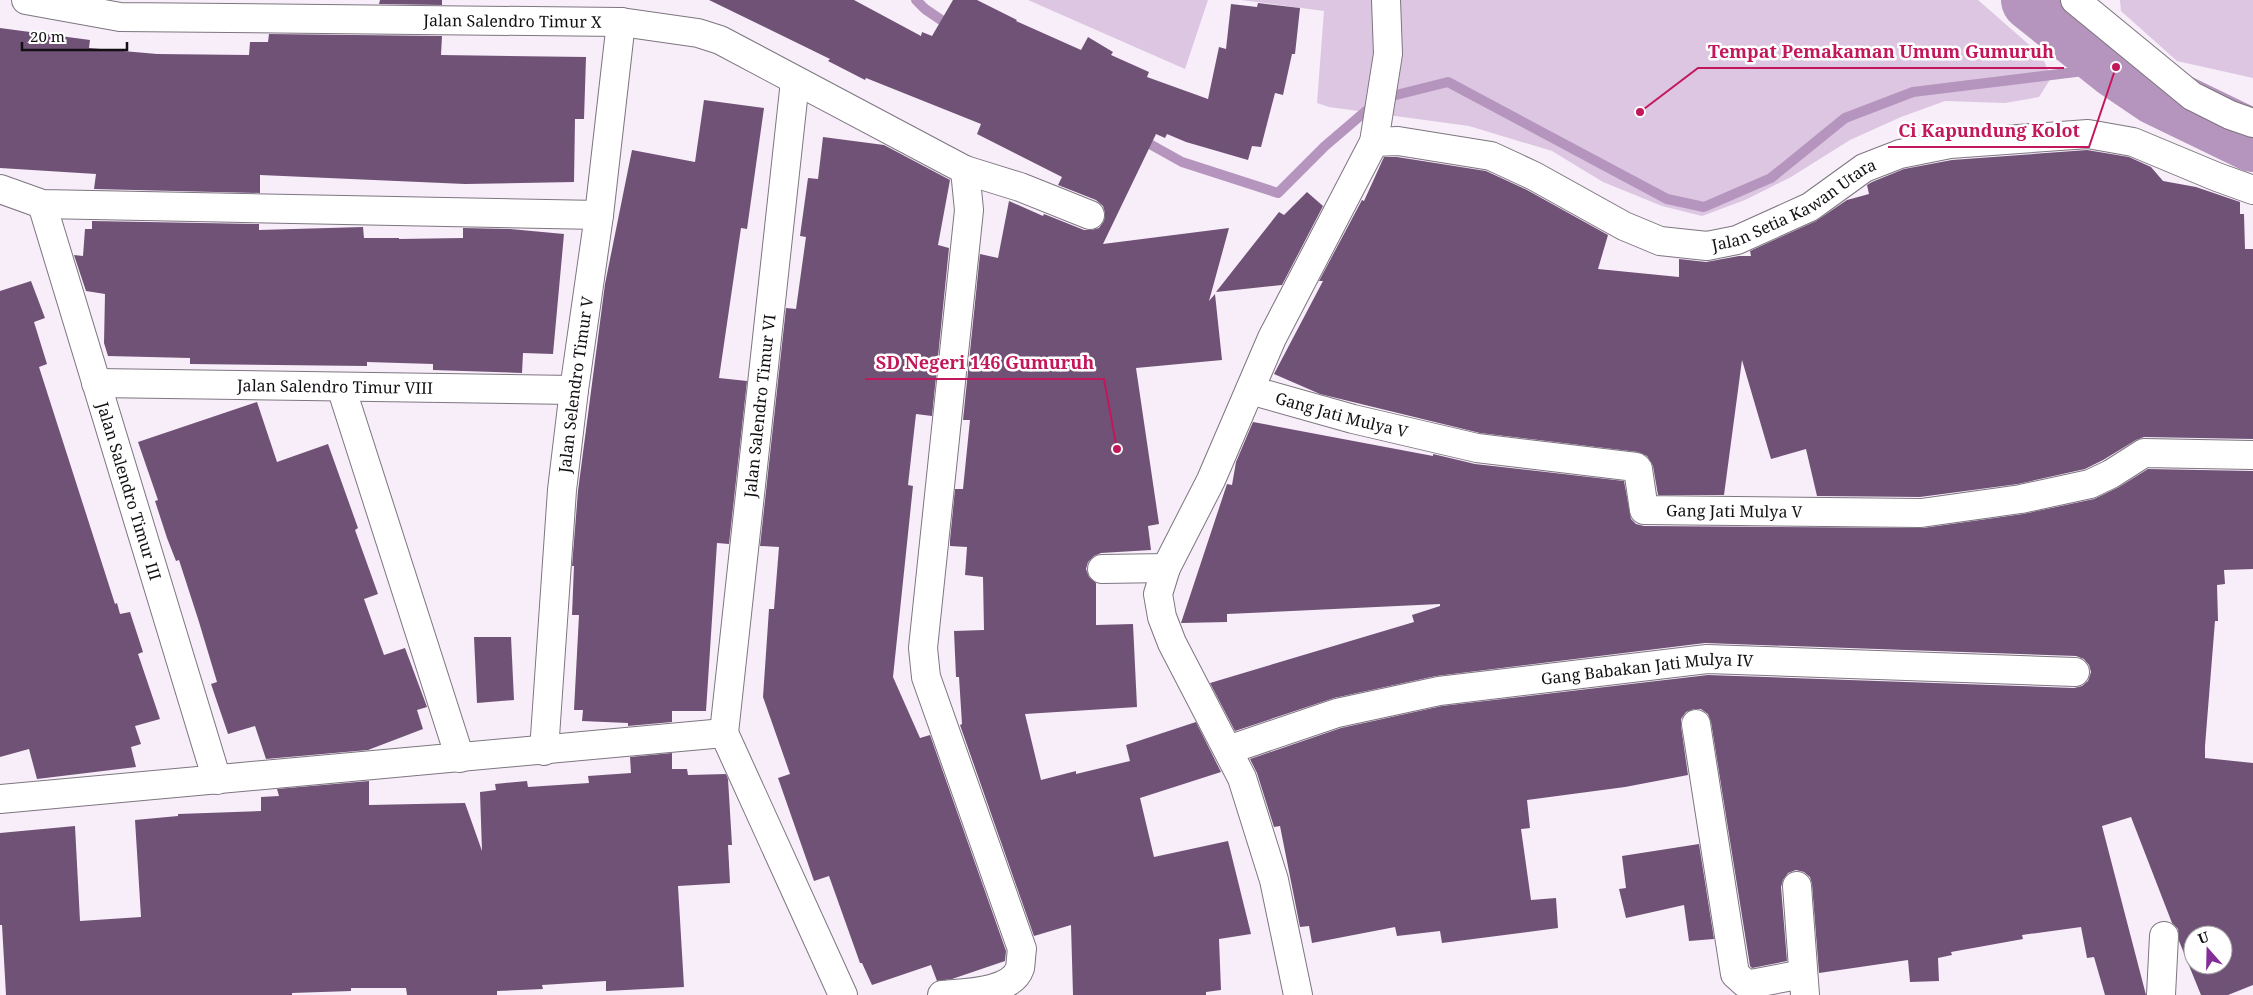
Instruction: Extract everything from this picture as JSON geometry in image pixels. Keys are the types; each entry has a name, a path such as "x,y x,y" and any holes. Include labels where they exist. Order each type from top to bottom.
{"street":[{"name":"Jalan Salendro Timur X","path":"26,0 120,18 621,22 698,33 720,40 965,170 1020,187 1090,216"},
{"path":"1298,995 1274,880 1242,778 1172,643 1162,617 1158,594 1166,568 1211,480 1272,338 1376,133 1388,54 1386,0"},
{"path":"2074,0 2192,96 2230,115 2253,123"},
{"name":"Jalan Selendro Timur V","path":"544,750 562,490 599,215 621,22"},
{"name":"Jalan Salendro Timur VI","path":"724,733 795,80"},
{"name":"Jalan Setia Kawan Utara","path":"1376,133 1398,141 1490,156 1534,176 1642,234 1660,241 1707,246 1737,240 1810,206 1864,168 1900,154 1950,144 2088,134 2133,142 2253,190"},
{"path":"942,995 983,992 1005,985 1019,970 1022,949 926,677 923,648 969,210 965,170"},
{"path":"0,189 42,204 599,215"},
{"name":"Jalan Salendro Timur III","path":"42,204 217,780"},
{"name":"Jalan Salendro Timur VIII","path":"96,383 574,390"},
{"path":"341,387 460,758"},
{"name":"Gang Jati Mulya V","path":"1250,390 1353,419 1477,448 1636,467 1638,469 1644,510 1921,513 2021,500 2090,484 2111,474 2144,453 2253,455"},
{"path":"1102,568 1166,568"},
{"name":"Gang Babakan Jati Mulya IV","path":"1228,750 1336,713 1439,690 1707,659 2075,672"},
{"path":"1696,724 1735,974 1745,984 1804,984 1797,886"},
{"path":"0,799 724,733 843,995"},
{"path":"2161,995 2164,936"}],"shaded area":[{"path":"1028,0 1208,0 1185,69"},
{"path":"1241,0 1978,0 2042,56 2051,78 2039,97 2005,103 1945,101 1901,117 1850,140 1791,177 1745,200 1702,216 1662,206 1603,182 1552,151 1469,126 1329,107 1317,103 1324,11"},
{"path":"2120,0 2253,0 2253,78 2177,61 2121,11"}],"building":[{"path":"380,0 442,0 442,5 379,4"},
{"path":"709,0 854,0 921,36 922,32 932,36 953,0 977,0 1016,21 1081,50 1088,37 1113,52 1111,55 1149,72 1147,77 1208,99 1219,47 1226,49 1231,4 1257,7 1258,3 1300,8 1295,54 1292,54 1283,95 1275,93 1261,147 1252,146 1248,160 1186,142 1167,134 1165,138 1156,134 1103,244 1229,228 1209,301 1215,294 1222,360 1136,368 1159,524 1148,526 1151,550 1101,553 1094,556 1088,562 1086,569 1089,577 1096,583 1096,625 1133,624 1137,707 1025,714 1041,780 1130,761 1126,745 1196,722 1221,772 1140,798 1154,857 1228,841 1251,934 1219,939 1221,990 1206,992 1206,995 1073,995 1071,925 1034,936 960,725 962,724 959,677 956,677 954,631 984,630 983,577 965,575 967,547 950,546 955,489 963,489 970,420 963,420 980,254 998,258 1009,201 1043,216 1044,214 1084,230 1099,228 1104,221 1105,213 1103,206 1096,200 1058,185 1062,177 977,134 981,124 866,78 865,80 828,61 830,59"},
{"path":"0,28 90,40 89,48 157,54 249,55 250,42 268,42 269,34 442,36 441,55 586,57 584,119 575,119 574,182 465,184 260,175 260,193 94,189 96,174 0,168"},
{"path":"704,100 764,108 747,229 741,228 719,378 747,381 729,544 717,543 706,711 672,711 672,722 628,726 628,723 582,721 583,710 574,710 579,615 572,615 574,566 572,566 578,491 605,284 632,150 695,162"},
{"path":"823,137 884,145 950,180 938,245 949,248 932,416 916,414 908,485 913,486 893,677 920,738 930,735 1006,951 1005,961 952,979 937,981 931,965 872,985 862,963 860,963 829,876 814,881 778,778 790,774 763,697 769,609 774,609 779,547 760,546 786,308 796,309 806,237 800,236 808,178 818,179"},
{"path":"2087,150 2129,157 2151,167 2163,181 2196,187 2240,202 2240,214 2244,214 2245,249 2253,249 2253,439 2144,437 2085,469 2018,484 1920,497 1817,496 1806,449 1771,459 1742,360 1724,495 1658,495 1653,466 1647,456 1638,452 1480,433 1320,394 1274,374 1323,281 1319,281 1362,200 1364,201 1384,157 1397,157 1486,171 1527,190 1608,235 1598,269 1679,277 1679,259 1706,262 1739,256 1751,256 1750,251 1816,221 1847,200 1869,194 1867,185 1904,169 1952,160"},
{"path":"1307,192 1323,206 1282,285 1216,292 1279,212 1284,215"},
{"path":"92,221 259,224 259,230 363,227 364,238 399,239 463,238 463,228 510,229 564,234 553,354 523,353 522,373 433,370 433,364 367,362 367,366 190,364 190,358 108,356 104,343 105,294 86,291 74,255 83,256 85,229 92,229"},
{"path":"31,281 45,318 34,322 47,364 39,367 115,604 117,603 120,614 130,612 143,652 138,654 160,719 135,726 141,744 131,747 136,767 37,779 29,749 0,757 0,291"},
{"path":"257,402 277,462 328,444 358,528 355,530 378,594 364,599 384,655 405,648 427,707 417,710 423,729 368,750 266,759 255,726 228,734 211,684 217,682 199,622 179,560 176,561 167,538 155,501 158,500 138,442"},
{"path":"1253,422 1433,456 1433,454 1475,464 1624,481 1631,519 1636,524 1644,526 1923,528 2023,514 2094,499 2119,487 2148,469 2253,471 2253,569 2224,570 2225,584 2217,585 2218,621 2215,621 2205,758 2253,763 2253,985 2228,995 2201,995 2193,975 2233,975 2233,925 2183,925 2183,951 2179,941 2178,929 2172,923 2131,817 2102,826 2146,995 2105,995 2094,957 2087,958 2081,927 2022,935 2023,939 1951,952 1952,955 1938,958 1939,981 1910,982 1908,960 1819,973 1812,884 1810,877 1804,872 1796,870 1788,873 1781,887 1787,961 1752,968 1750,966 1711,722 1708,714 1701,709 1686,712 1681,719 1688,775 1625,787 1527,800 1530,828 1521,829 1531,900 1556,898 1558,928 1442,943 1440,931 1397,936 1395,927 1312,943 1309,926 1300,927 1280,826 1274,827 1257,773 1250,759 1341,728 1442,706 1708,675 2074,688 2082,686 2088,681 2091,672 2089,665 2084,659 2076,656 1705,643 1436,676 1334,698 1235,731 1210,683 1414,622 1412,615 1440,606 1440,604 1227,614 1227,622 1181,623 1227,484 1232,485 1236,462"},
{"path":"474,637 511,637 514,700 477,703"},
{"path":"672,753 672,769 687,769 688,775 726,774 728,779 732,845 728,845 730,883 678,886 684,987 606,991 606,981 542,985 543,989 497,991 497,995 407,995 406,988 351,988 351,991 292,993 292,995 6,995 2,925 0,925 0,833 75,826 80,921 141,917 135,820 178,816 178,814 261,811 261,797 279,796 277,789 369,781 369,805 465,803 482,851 480,792 496,790 495,784 527,781 528,787 589,783 588,776 631,773 630,757"},
{"path":"1699,844 1714,939 1689,941 1684,905 1626,918 1619,889 1626,888 1622,856"}],"waterway":[{"path":"916,0 925,9 953,28"},
{"path":"2032,0 2116,67 2156,94 2253,141"},
{"path":"1139,138 1182,162 1278,193 1325,146 1380,99 1448,82 1667,199 1704,207 1771,178 1845,118 1913,92 2116,67"}],"place":[{"name":"Ci Kapundung Kolot","path":"2116,67"},
{"name":"Tempat Pemakaman Umum Gumuruh","path":"1640,112"},
{"name":"SD Negeri 146 Gumuruh","path":"1117,449"}]}
